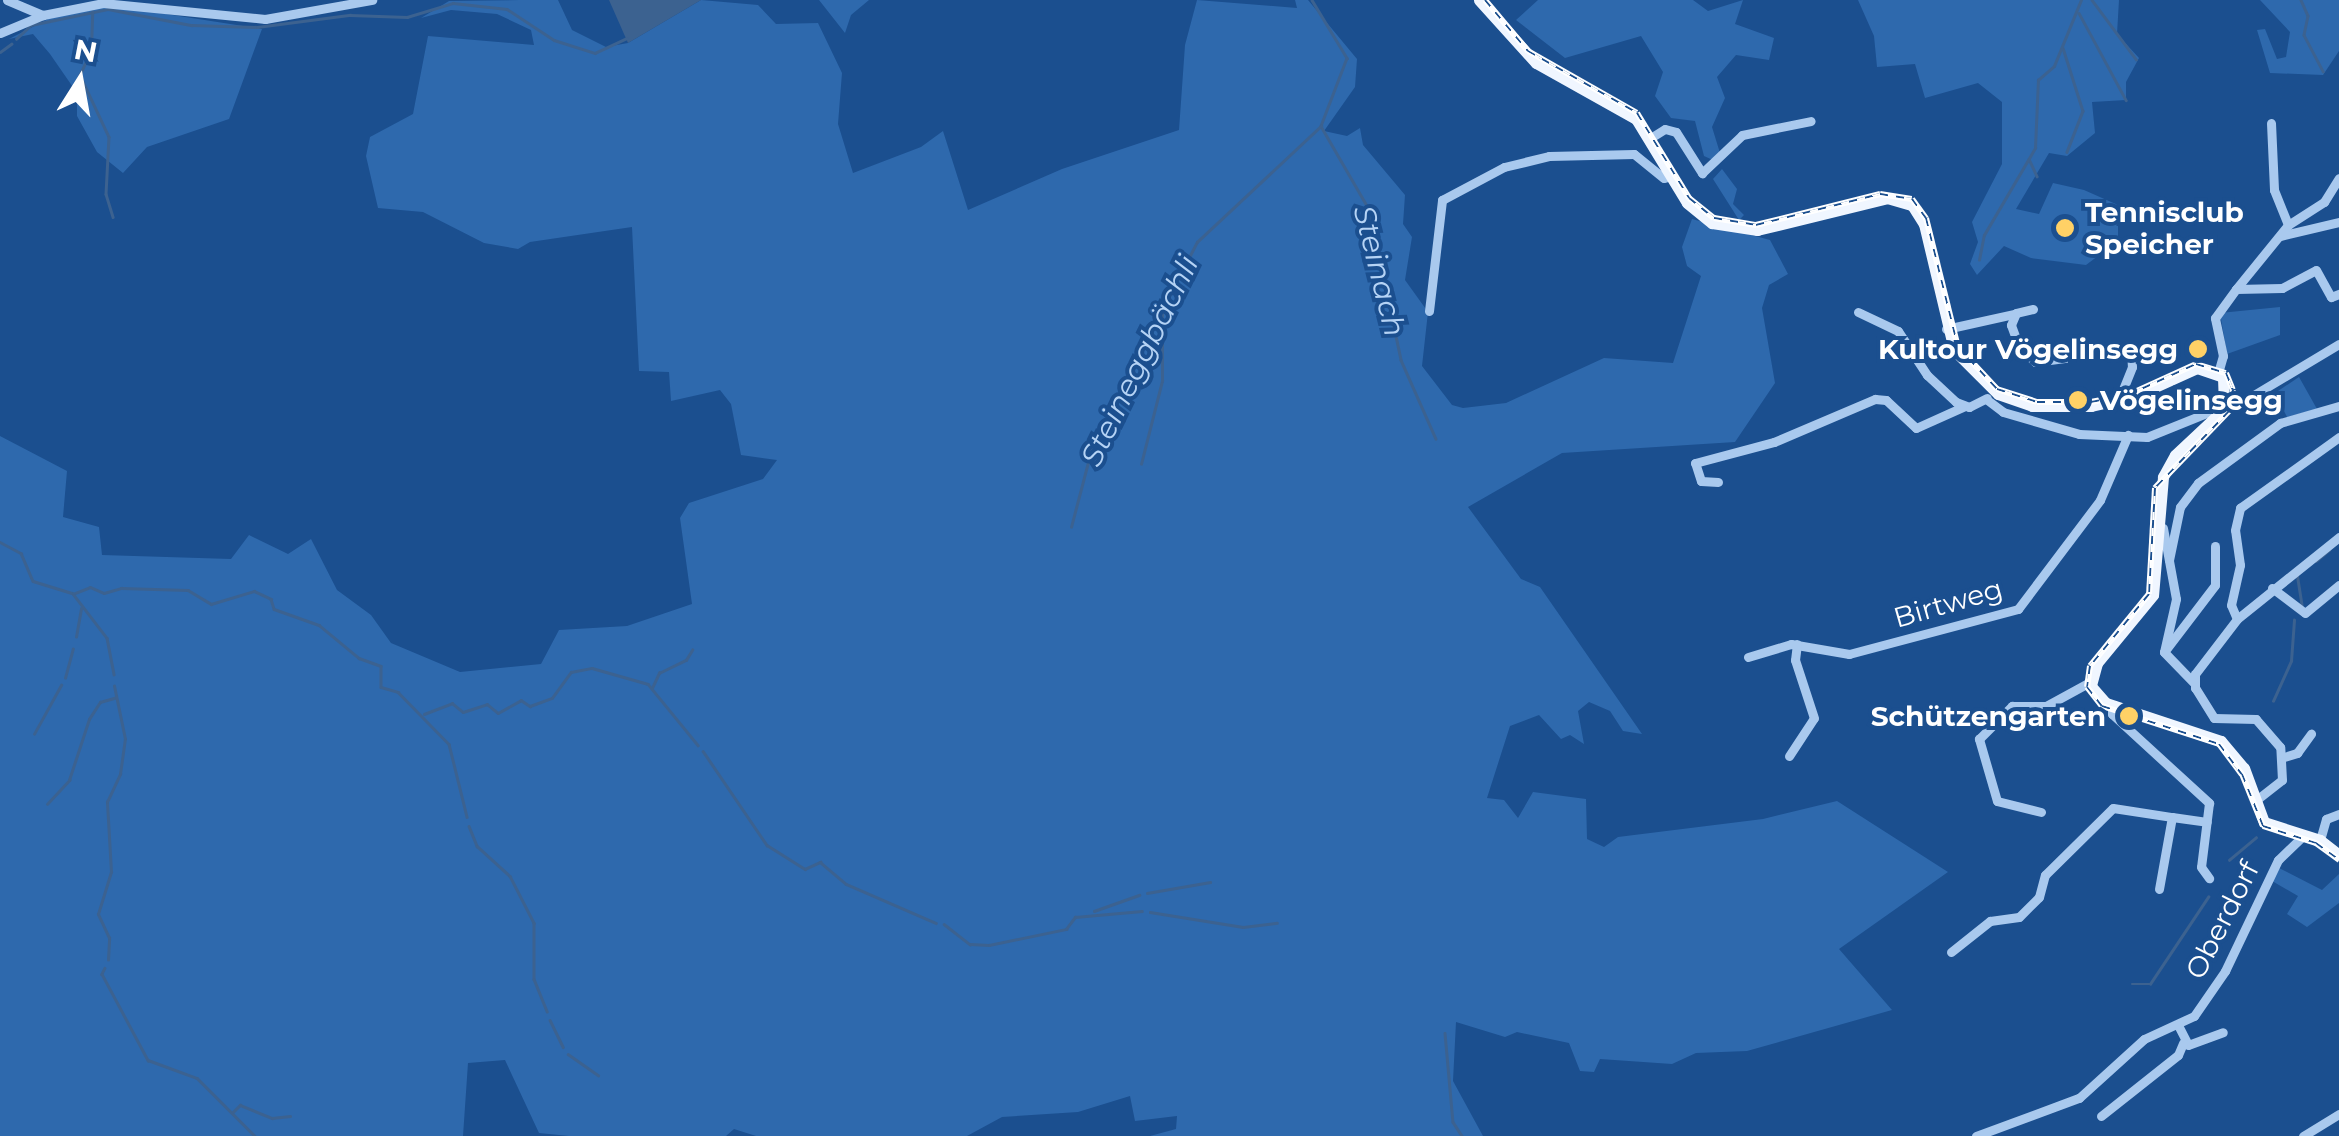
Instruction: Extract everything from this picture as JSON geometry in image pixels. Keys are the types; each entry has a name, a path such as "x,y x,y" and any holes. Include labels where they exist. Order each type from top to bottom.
{"main road":[{"path":"1480,0 1526,56 1620,106 1652,137 1692,208 1730,229 1757,230 1886,198 1907,202 1923,221 1946,330 1968,370 1989,396 2039,406 2118,402 2192,370 2218,373 2228,386 2223,410 2175,455 2161,486 2153,595 2097,663 2090,682 2094,694 2112,705 2221,740 2244,768 2268,825 2320,840 2339,855"}],"street":[{"path":"8,0 43,15"},
{"path":"0,33 43,15 120,2 265,19 372,0"},
{"path":"1652,137 1664,128 1676,132 1702,173 1742,135 1811,121"},
{"path":"2271,123 2274,190 2288,225"},
{"path":"1429,311 1442,200 1504,167 1549,156 1634,154 1664,178 1672,176"},
{"path":"2218,373 2223,350 2215,318 2288,225 2322,205 2339,178"},
{"path":"2280,236 2339,222"},
{"path":"2236,289 2282,288 2316,270 2330,296 2339,294"},
{"path":"1946,330 2033,309"},
{"path":"1858,312 1898,331 1927,375 1965,406"},
{"path":"2014,314 2014,340 2035,362 2115,346 2131,349 2132,366 2118,402"},
{"path":"1718,482 1701,481 1695,463 1790,433 1879,398 1913,428 1989,396 2059,431 2147,436 2237,405 2339,344"},
{"path":"2169,560 2176,518 2198,483 2280,424 2339,406"},
{"name":"Birtweg","path":"1748,656 1796,644 1849,654 2026,603 2108,486 2128,436"},
{"path":"2237,620 2231,605 2240,565 2235,505 2339,438"},
{"path":"2161,486 2176,599 2164,652"},
{"path":"2194,682 2208,650 2237,620 2339,536"},
{"path":"2164,652 2216,585 2215,546"},
{"path":"2272,588 2305,613 2339,586"},
{"path":"1789,756 1814,718 1798,672 1796,644"},
{"path":"2164,652 2194,682 2214,718 2263,723 2284,756 2280,784 2255,801"},
{"path":"2040,812 1997,801 1979,739 2012,706 2046,706 2090,682"},
{"path":"2112,705 2112,714 2204,796 2207,822 2201,867 2210,878"},
{"path":"2284,756 2297,753 2311,734"},
{"path":"1951,952 1990,921 2019,917 2039,897 2045,875 2113,808 2207,822"},
{"path":"2320,840 2326,819 2339,814"},
{"path":"2160,890 2172,817"},
{"name":"Oberdorf","path":"1979,1134 2079,1098 2144,1039 2179,1027 2214,990 2278,860 2303,836"},
{"path":"2101,1116 2178,1055 2184,1043 2179,1027"},
{"path":"2184,1043 2223,1032"},
{"path":"2302,1136 2339,1114"}],"shaded area":[{"path":"558,0 572,30 606,47 628,43 701,0 758,5 776,24 818,23 842,73 838,124 853,173 921,147 943,131 968,210 1062,169 1179,130 1185,45 1197,0 1297,8 1295,0 1308,0 1357,59 1355,87 1324,131 1347,136 1360,128 1363,145 1405,195 1403,224 1412,237 1405,280 1428,312 1422,366 1452,405 1463,408 1506,403 1604,358 1673,363 1701,276 1687,266 1682,247 1692,219 1770,240 1788,274 1769,285 1762,308 1775,383 1735,442 1562,453 1468,507 1521,579 1540,587 1642,734 1623,731 1610,711 1589,702 1578,711 1584,744 1570,735 1561,739 1539,715 1510,726 1487,798 1504,800 1518,818 1533,792 1586,799 1587,839 1604,847 1618,837 1763,819 1837,801 1948,872 1839,949 1892,1010 1747,1051 1696,1053 1672,1064 1600,1059 1594,1072 1580,1071 1569,1043 1517,1032 1505,1037 1456,1022 1453,1081 1483,1136 1150,1136 1176,1129 1177,1116 1135,1121 1130,1096 1078,1112 1002,1117 967,1136 756,1136 734,1129 726,1136 569,1136 539,1133 505,1060 468,1063 463,1136 0,1136 0,436 67,471 63,517 99,527 102,555 231,559 249,535 288,554 311,539 337,590 371,615 391,643 460,672 541,664 559,630 627,626 692,604 680,518 689,503 763,479 777,460 741,455 731,404 720,390 671,401 669,372 639,371 632,227 530,242 518,249 484,243 423,212 378,208 366,156 370,137 413,114 428,36 534,45 531,30 497,14 451,10 421,18 449,1"},
{"path":"609,0 701,0 628,43"},
{"path":"819,0 869,0 851,15 845,33"},
{"path":"1538,0 1693,0 1708,11 1743,0 1735,24 1774,38 1769,60 1736,55 1717,77 1725,98 1712,127 1720,153 1715,161 1704,156 1695,121 1671,118 1655,96 1663,72 1641,36 1565,58 1516,20"},
{"path":"1858,0 2119,0 2117,34 2139,58 2126,82 2126,100 2092,102 2095,133 2067,156 2049,153 2016,209 2039,214 2053,183 2084,190 2118,205 2118,241 2086,265 2031,258 2004,246 1977,275 1970,264 1978,242 1972,222 2002,164 2002,102 1978,83 1925,98 1915,64 1877,67 1874,36"},
{"path":"2260,0 2339,0 2339,51 2323,75 2270,73 2257,30 2265,29 2277,59 2286,57 2290,32"},
{"path":"108,5 262,29 229,119 147,147 123,173 97,152 77,116 77,93 33,34 9,39 54,16"},
{"path":"1722,169 1737,189 1733,204 1744,215 1739,220 1713,179"},
{"path":"2280,307 2280,335 2227,354 2220,313"},
{"path":"2299,377 2317,409 2287,417 2275,393"},
{"path":"2279,868 2322,890 2339,874 2339,903 2307,927 2287,914 2298,896 2272,881"}],"waterway":[{"name":"Steinach","path":"1312,0 1347,58 1321,126 1369,209 1401,360 1436,439"},
{"path":"1979,260 1984,235 2035,148 2038,80 2054,66 2081,0"},
{"path":"2092,0 2136,59"},
{"path":"2301,0 2308,16 2304,35 2323,71"},
{"name":"Steinach","path":"16,39 31,25 108,9 191,25 257,27 350,15 407,17 453,3 507,9 554,40 595,53 627,38"},
{"path":"91,48 92,12"},
{"path":"2079,13 2126,100"},
{"name":"Steinach","path":"0,52 11,44"},
{"path":"2063,48 2083,111 2067,152"},
{"path":"89,56 80,75 109,137 106,194 113,217"},
{"name":"Steineggbächli","path":"1071,527 1092,447 1197,242 1321,126"},
{"path":"2029,159 2037,176"},
{"path":"1141,464 1162,381 1162,313"},
{"path":"0,542 21,553 33,581 72,593"},
{"path":"2316,561 2329,550"},
{"path":"2297,573 2302,605"},
{"path":"73,594 90,587 104,593 121,588 188,590 211,604 254,591 271,599 274,609 319,625 359,658 381,666 381,687 398,692 449,744 467,817"},
{"path":"74,595 107,638 114,674"},
{"path":"76,637 81,608"},
{"path":"2273,701 2291,661 2294,620"},
{"path":"65,678 73,649"},
{"path":"652,688 659,673 686,660 692,650"},
{"path":"424,714 452,703 463,712 487,704 498,713 521,700 530,706 552,698 571,672 592,668 648,684 698,745"},
{"path":"34,734 61,685"},
{"path":"108,960 109,938 98,914 111,872 107,802 120,774 125,739 114,686"},
{"path":"47,804 69,780 89,719 100,702 114,698"},
{"path":"703,751 767,845 805,869 820,862 846,884 936,923"},
{"path":"469,826 477,846 510,876 534,923 534,979 547,1012"},
{"path":"2229,860 2256,837"},
{"path":"1147,893 1210,882"},
{"path":"1094,911 1139,895"},
{"path":"2132,984 2150,984 2208,897"},
{"path":"944,924 970,944 989,945 1066,929 1075,917 1142,911"},
{"path":"1150,912 1243,927 1277,923"},
{"path":"105,968 102,974 148,1060 197,1078 255,1136"},
{"path":"550,1020 563,1047"},
{"path":"1445,1033 1453,1122 1462,1136"},
{"path":"568,1054 598,1075"},
{"path":"233,1112 240,1105 272,1118 290,1116"}],"railway":[{"path":"1485,0 1528,51 1637,113 1689,198 1714,218 1756,225 1880,194 1912,199 1926,218 1958,347 1997,389 2037,402 2091,402 2128,395 2196,364 2226,373 2233,390 2229,411 2155,488 2149,594 2090,666 2087,687 2102,706 2219,744 2242,774 2263,826 2316,843 2339,860"}],"place":[{"name":"Tennisclub Speicher","path":"2065,228"},
{"name":"Kultour Vögelinsegg","path":"2198,349"},
{"name":"Vögelinsegg","path":"2078,400"},
{"name":"Schützengarten","path":"2129,716"}]}
